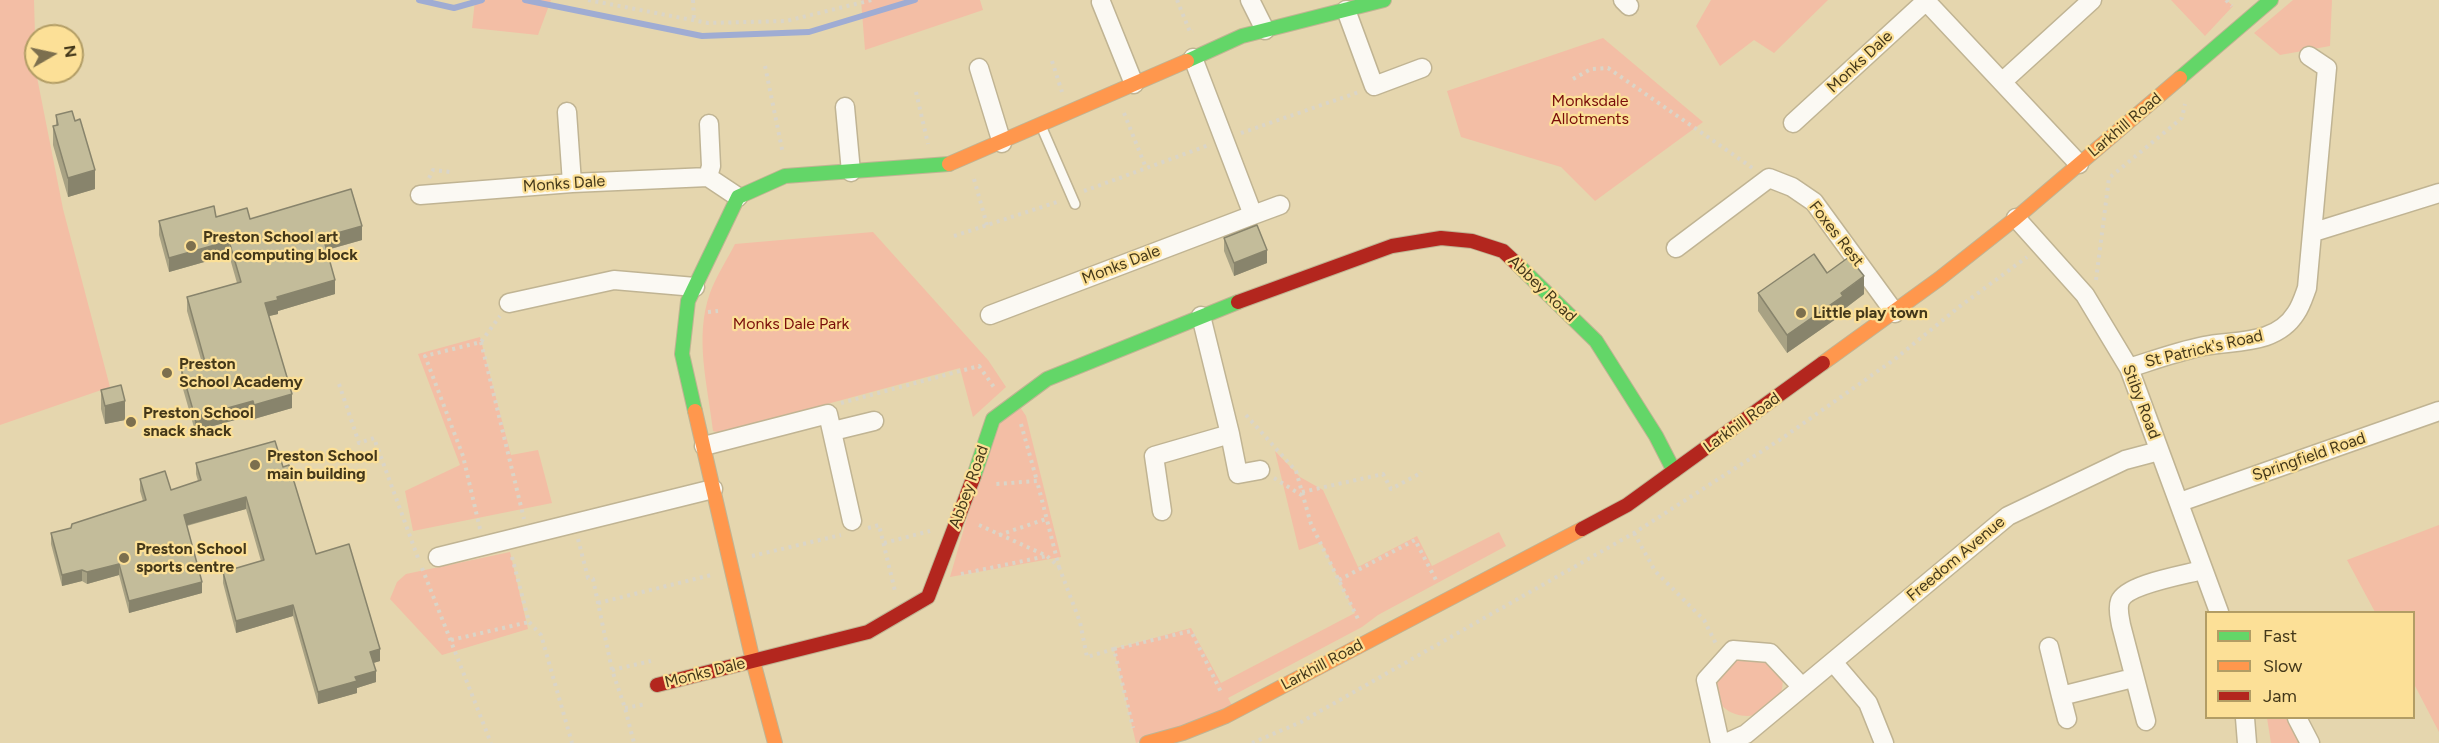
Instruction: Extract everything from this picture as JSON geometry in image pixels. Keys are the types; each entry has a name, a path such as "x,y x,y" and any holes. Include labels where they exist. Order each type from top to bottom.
{"street":[{"path":"1250,0 1265,30"},
{"path":"709,124 711,165 708,177 738,197 785,176 954,164 1242,36 1384,0"},
{"name":"Monks Dale","path":"1793,123 1926,0 2079,164"},
{"path":"2002,82 2092,0"},
{"name":"Larkhill Road","path":"1147,743 1183,733 1232,713 1622,508 1895,313 2016,218 2271,0"},
{"path":"1101,2 1134,84"},
{"path":"1346,10 1374,87 1422,69"},
{"name":"St Patrick's Road","path":"2129,368 2176,352 2207,345 2262,338 2289,322 2297,312 2307,288 2314,232 2327,68 2309,56"},
{"path":"1193,58 1226,138 1253,215"},
{"path":"979,68 1002,143"},
{"path":"845,107 851,172"},
{"path":"567,112 572,183"},
{"name":"Monks Dale","path":"420,195 572,183 708,177"},
{"path":"1676,248 1768,178"},
{"name":"Foxes Rest","path":"1768,178 1792,187 1814,202 1895,313"},
{"path":"2314,232 2439,193"},
{"name":"Monks Dale","path":"738,197 688,301 682,354 753,661 775,743"},
{"name":"Monks Dale","path":"990,315 1280,205"},
{"name":"Stiby Road","path":"2016,218 2067,273 2092,308 2129,368 2219,611"},
{"name":"Abbey Road","path":"753,661 868,632 928,597 959,519 993,419 1047,379 1201,316 1392,246 1441,238 1472,241 1503,251 1596,341 1656,436 1674,471"},
{"path":"508,303 614,280 695,288"},
{"path":"1201,316 1238,474 1260,470"},
{"name":"Springfield Road","path":"2180,502 2439,411"},
{"path":"704,446 830,423 874,421"},
{"path":"830,423 853,526"},
{"path":"1162,511 1154,456 1230,434"},
{"name":"Freedom Avenue","path":"1726,743 1746,734 2008,516 2125,460 2159,451"},
{"path":"438,557 713,489"},
{"path":"2146,722 2118,613 2120,601 2128,591 2140,586 2202,570"},
{"path":"2049,647 2067,719"},
{"path":"1720,743 1706,680 1733,651 1770,653 1802,687"},
{"name":"Monks Dale","path":"657,685 753,661"},
{"path":"1833,662 1868,703 1884,743"},
{"path":"2061,696 2133,678"},
{"path":"2244,742 2245,719"},
{"path":"2298,719 2310,743"}],"lane":[{"path":"1041,126 1074,200"}],"path":[{"path":"588,0 708,23 786,21 872,0"},
{"path":"693,0 694,21"},
{"path":"1177,0 1190,32 1201,28"},
{"path":"1052,60 1062,92 1072,87"},
{"path":"765,66 783,155 794,153"},
{"path":"1573,79 1592,69 1608,68 1768,178"},
{"path":"954,236 1074,200 1146,168 1374,87"},
{"path":"916,92 928,144"},
{"path":"1116,93 1146,168"},
{"path":"2092,308 2109,178 2182,118 2186,98"},
{"path":"968,158 987,225"},
{"path":"484,546 463,456 425,356 481,342 508,303"},
{"path":"481,342 528,535"},
{"path":"830,423 827,406 979,366 1011,404 1037,482 1059,567 1080,622 1087,657 1191,632 1232,713"},
{"path":"339,384 359,443 374,438 491,743"},
{"path":"1222,401 1239,408 1296,471 1311,524 1369,641"},
{"path":"1260,470 1303,494 1383,474 1391,489 1421,471"},
{"path":"971,485 1037,482"},
{"path":"1622,508 1655,571 1706,625"},
{"path":"884,543 959,519 1047,556 1059,567"},
{"path":"999,535 1047,519"},
{"path":"574,524 588,578 593,579 612,670 634,743"},
{"path":"598,603 731,566 853,526 879,525 900,613"},
{"path":"508,540 529,622 541,635 572,743"},
{"path":"1339,580 1415,540 1446,600"},
{"path":"934,580 1047,556"},
{"path":"450,640 529,622"},
{"path":"1114,649 1134,733"}],"green space":[{"path":"0,0 34,0 35,24 24,24 24,84 38,84 63,209 110,387 0,425"},
{"path":"475,0 551,0 538,35 472,28"},
{"path":"861,0 980,0 983,10 865,50"},
{"path":"1711,0 1828,0 1774,53 1754,40 1720,66 1696,26"},
{"path":"2171,0 2226,0 2233,6 2205,36"},
{"path":"2293,0 2332,0 2330,46 2280,55 2254,33"},
{"name":"Monksdale Allotments","path":"1603,38 1703,122 1595,201 1561,167 1461,137 1447,91"},
{"name":"Monks Dale Park","path":"873,232 988,360 1006,387 973,417 960,368 720,433 713,431 704,362 705,310 718,274 735,244"},
{"path":"480,337 511,455 538,450 552,503 413,531 405,491 460,465 418,354"},
{"path":"1016,401 1026,416 1061,557 950,577 994,424"},
{"path":"1275,451 1300,477 1323,490 1358,567 1417,536 1432,566 1499,532 1506,546 1378,615 1362,627 1228,698 1235,711 1136,743 1114,649 1191,628 1221,683 1355,613 1321,542 1299,550"},
{"path":"2439,525 2439,732 2415,686 2415,611 2374,611 2347,560"},
{"path":"510,552 528,629 442,655 390,599 397,582 406,574"},
{"path":"1746,646 1782,671 1782,689 1776,702 1766,711 1754,715 1741,715 1729,711 1720,703 1715,690 1717,667"},
{"path":"2267,719 2290,719 2302,743 2271,743"}],"building":[{"path":"72,111 75,121 80,119 95,170 68,178 53,126 58,125 56,115"},
{"path":"351,189 362,226 323,237 335,280 277,297 278,300 265,303 292,394 254,405 253,401 195,417 181,368 205,362 187,297 241,282 229,241 169,258 159,221 214,206 216,217 247,208 250,219"},
{"path":"1257,225 1267,250 1234,263 1224,238"},
{"path":"1814,254 1827,273 1849,257 1864,276 1841,293 1843,296 1787,335 1758,293"},
{"path":"121,385 125,401 105,406 101,390"},
{"path":"275,441 283,467 289,465 316,554 349,544 380,649 370,652 376,671 355,677 357,681 318,692 293,605 236,621 223,572 264,560 246,497 184,515 202,582 129,601 119,564 62,575 51,533 71,528 72,524 146,500 140,479 165,471 171,490 201,480 196,463"}],"waterway":[{"path":"419,0 454,8 482,0"},
{"path":"525,0 702,36 809,32 915,0"}],"traffic: fast":[{"path":"1187,61 1242,36 1384,0"},
{"path":"2180,78 2271,0"},
{"path":"695,411 682,354 688,301 738,197 785,176 949,164"},
{"path":"1517,264 1596,341 1656,436 1674,471"},
{"path":"974,476 993,419 1047,379 1238,302"}],"traffic: slow":[{"path":"949,164 1187,61"},
{"path":"1823,363 1939,279 2016,218 2180,78"},
{"path":"695,411 753,661 775,743"},
{"path":"1147,743 1183,733 1226,716 1582,529"}],"traffic: jam":[{"path":"1238,302 1392,246 1441,238 1472,241 1503,251 1517,264"},
{"path":"1582,529 1627,505 1823,363"},
{"path":"657,685 868,632 928,597 974,476"}],"place":[{"name":"Preston School art and computing block","path":"191,246"},
{"name":"Little play town","path":"1801,313"},
{"name":"Preston School Academy","path":"167,373"},
{"name":"Preston School snack shack","path":"131,422"},
{"name":"Preston School main building","path":"255,465"},
{"name":"Preston School sports centre","path":"124,558"}]}
